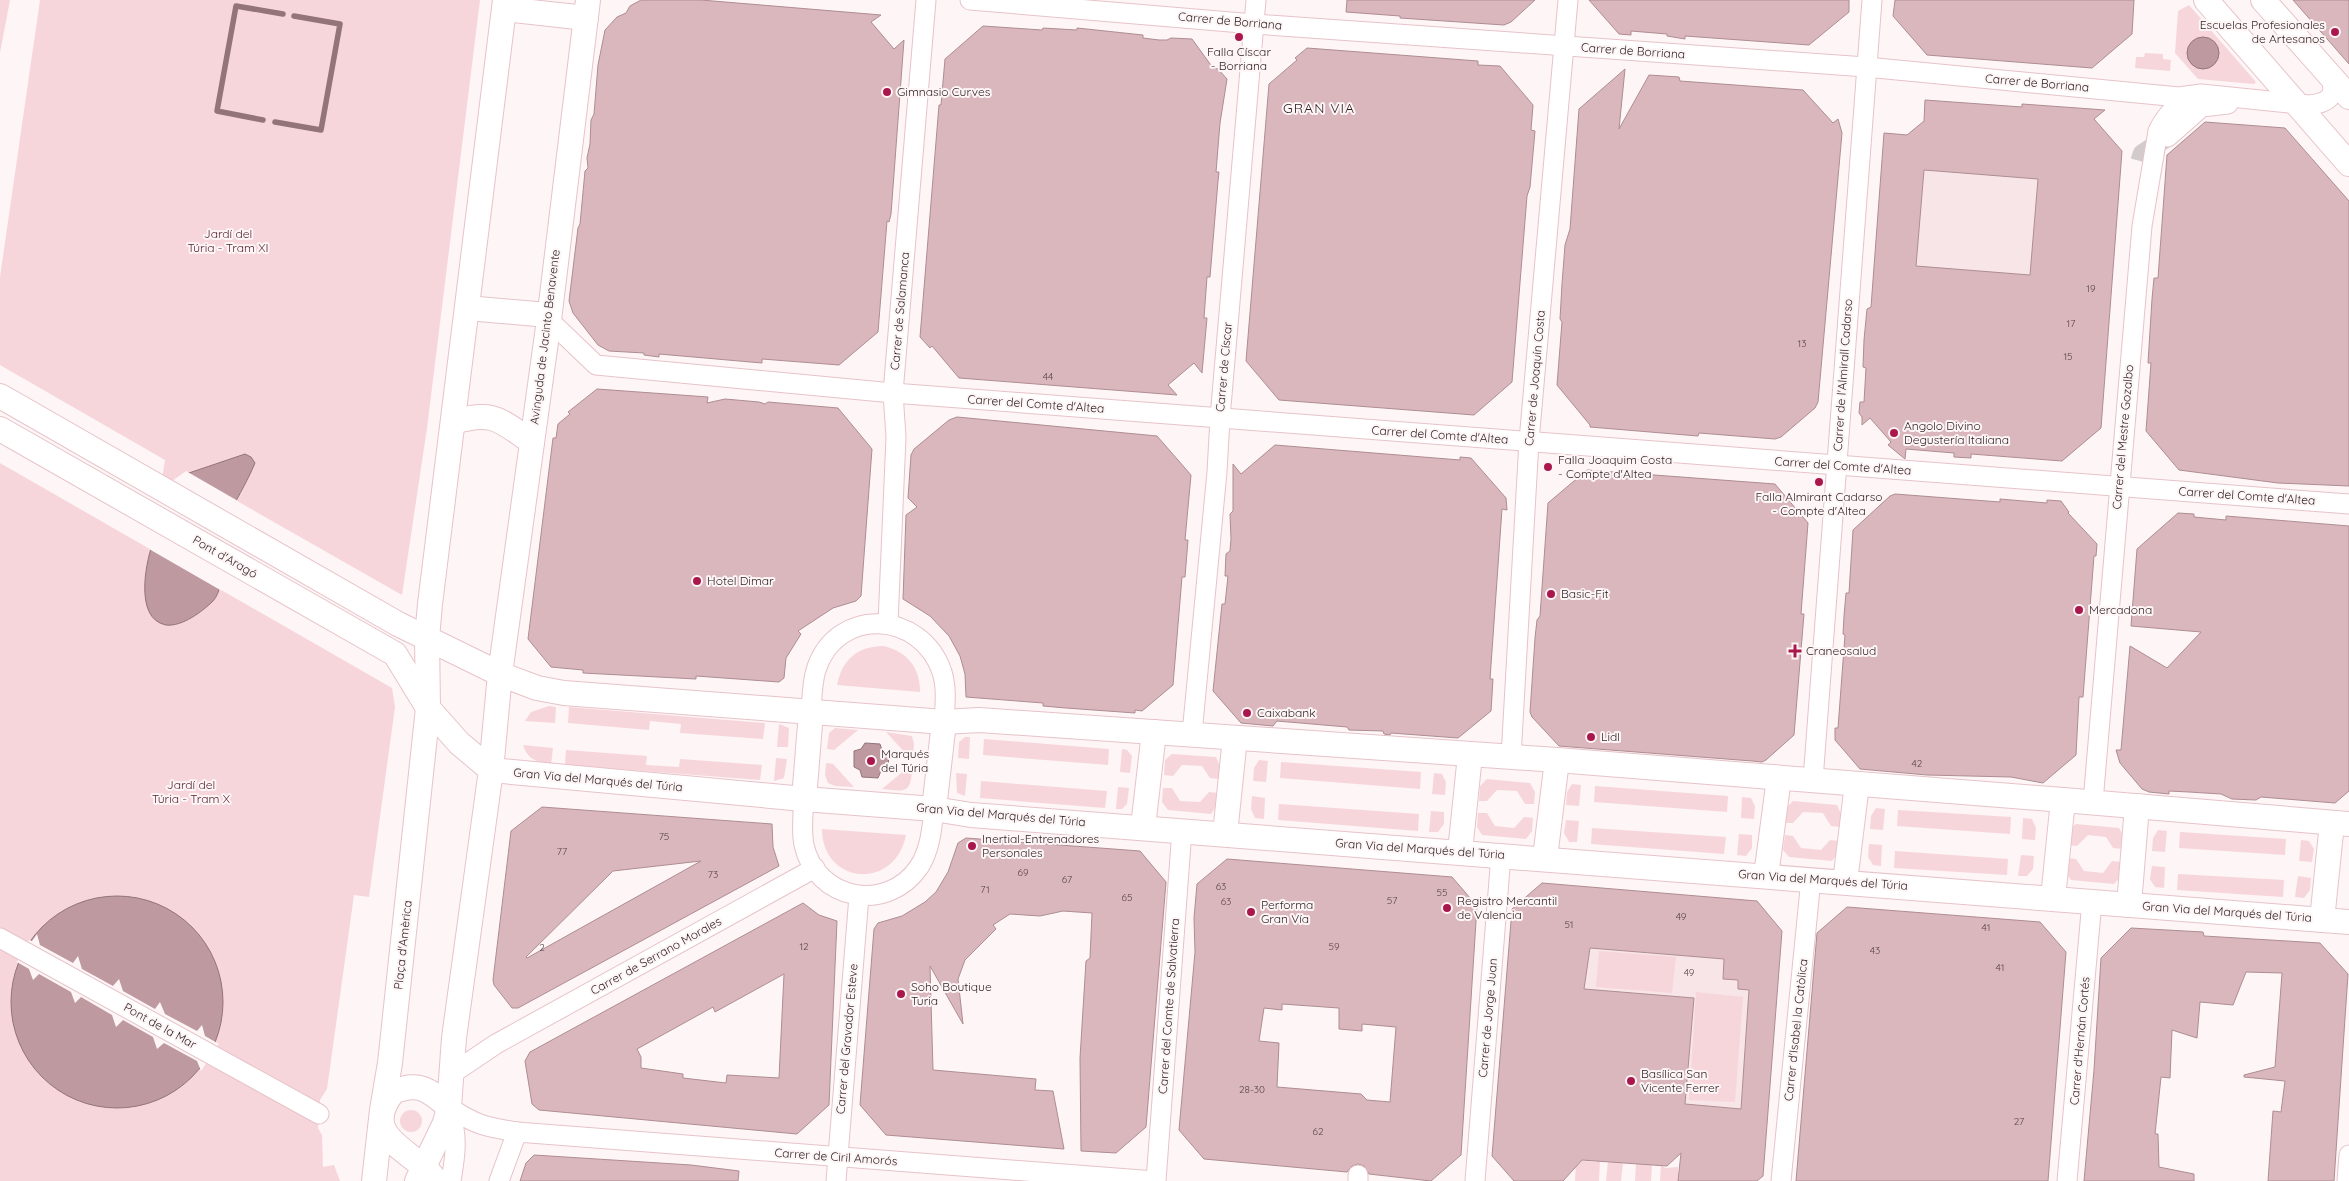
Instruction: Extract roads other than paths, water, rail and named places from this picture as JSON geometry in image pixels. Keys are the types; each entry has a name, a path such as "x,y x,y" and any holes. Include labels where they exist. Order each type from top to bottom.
{"main road":[{"path":"2206,0 2349,164"},
{"path":"2263,0 2349,97"},
{"path":"427,638 505,5 587,9"},
{"name":"Avinguda de Jacinto Benavente","path":"500,674 549,318 587,9"},
{"path":"467,308 549,318"},
{"path":"0,396 398,624 500,674 537,688 564,693 944,722 979,720 1557,760 2340,823 2322,920"},
{"path":"453,422 475,415 496,418 532,442"},
{"name":"Pont d'Aragó","path":"0,429 395,654 428,708"},
{"name":"Plaça d'Amèrica","path":"374,1181 382,1110 390,1063 428,708 427,638"},
{"path":"448,1107 428,1090 409,1086 393,1092 382,1110 386,1137 426,1176 445,1123 448,1107 450,1075 491,770 500,674"},
{"path":"428,708 459,743 491,770"},
{"path":"804,799 811,712"},
{"path":"934,809 944,722"},
{"path":"1143,828 1154,732"},
{"path":"1225,834 1235,738"},
{"path":"1460,852 1470,755"},
{"path":"1545,858 1557,760"},
{"name":"Gran Via del Marqués del Túria","path":"491,770 934,809 972,815 1545,858 2349,922"},
{"path":"1766,876 1779,778"},
{"path":"1845,882 1857,784"},
{"path":"2053,898 2063,800"},
{"path":"2129,905 2137,806"}],"street":[{"name":"Carrer de Salamanca","path":"888,623 896,437 893,393 926,0"},
{"name":"Carrer de Borriana","path":"970,0 1254,24 1866,67 2179,97 2201,94 2296,104 2318,104 2326,101 2334,90 2333,83 2328,74"},
{"name":"Carrer de Císcar","path":"1192,734 1217,472 1256,0"},
{"name":"Carrer de Joaquín Costa","path":"1511,757 1529,441 1568,0"},
{"name":"Carrer de l'Almirall Cadarso","path":"1813,780 1872,0"},
{"name":"Carrer del Mestre Gozalbo","path":"2094,802 2142,226 2158,131 2164,118 2176,107 2189,98 2201,94"},
{"path":"2168,137 2206,106 2254,100"},
{"path":"2140,162 2137,214 2142,226"},
{"name":"Carrer del Comte d'Altea","path":"549,318 596,365 893,393 2349,504"},
{"path":"811,712 816,668 835,641 860,626 888,623 906,630 921,640 934,656 942,672 944,685 944,722"},
{"path":"804,799 804,845 815,868 837,888 859,896 878,896 896,890 908,880 919,867 927,851 934,809"},
{"name":"Carrer del Comte de Salvatierra","path":"1155,1181 1182,830"},
{"name":"Carrer de Jorge Juan","path":"1474,1181 1501,855"},
{"name":"Carrer de Serrano Morales","path":"450,1075 496,1044 815,868"},
{"name":"Carrer d'Isabel la Catòlica","path":"1781,1181 1812,879"},
{"name":"Carrer del Gravador Esteve","path":"836,1181 859,896"},
{"name":"Carrer d'Hernán Cortés","path":"2067,1181 2092,901"},
{"name":"Pont de la Mar","path":"0,938 319,1114"},
{"path":"448,1107 470,1122 484,1127 517,1132 500,1181"},
{"path":"448,1107 455,1128 457,1144 451,1181"},
{"name":"Carrer de Ciril Amorós","path":"517,1132 1155,1181"},
{"path":"2347,1181 2349,1155"}],"waterway":[{"path":"263,120 217,111 236,6 283,14"},
{"path":"275,122 321,130 340,24 294,16"}],"tunnel":[{"path":"2140,161 2142,154 2166,138"}],"place":[{"name":"Escuelas Profesionales de Artesanos","path":"2335,32"},
{"name":"Falla Císcar - Borriana","path":"1239,37"},
{"name":"Gimnasio Curves","path":"887,92"},
{"name":"Angolo Divino Degustería Italiana","path":"1894,433"},
{"name":"Falla Joaquim Costa - Compte d'Altea","path":"1548,467"},
{"name":"Falla Almirant Cadarso - Compte d'Altea","path":"1819,482"},
{"name":"Hotel Dimar","path":"697,581"},
{"name":"Basic-Fit","path":"1551,594"},
{"name":"Mercadona","path":"2079,610"},
{"name":"Craneosalud","path":"1795,651"},
{"name":"Caixabank","path":"1247,713"},
{"name":"Lidl","path":"1591,737"},
{"name":"Marqués del Túria","path":"871,761"},
{"name":"Inertial-Entrenadores Personales","path":"972,846"},
{"name":"Registro Mercantil de Valencia","path":"1447,908"},
{"name":"Performa Gran Vía","path":"1251,912"},
{"name":"Soho Boutique Turia","path":"901,994"},
{"name":"Basílica San Vicente Ferrer","path":"1631,1081"}],"district":[{"name":"GRAN VIA","path":"1319,108"}],"park label":[{"name":"Jardí del Túria - Tram XI","path":"228,241"},
{"name":"Jardí del Túria - Tram X","path":"191,792"}]}
